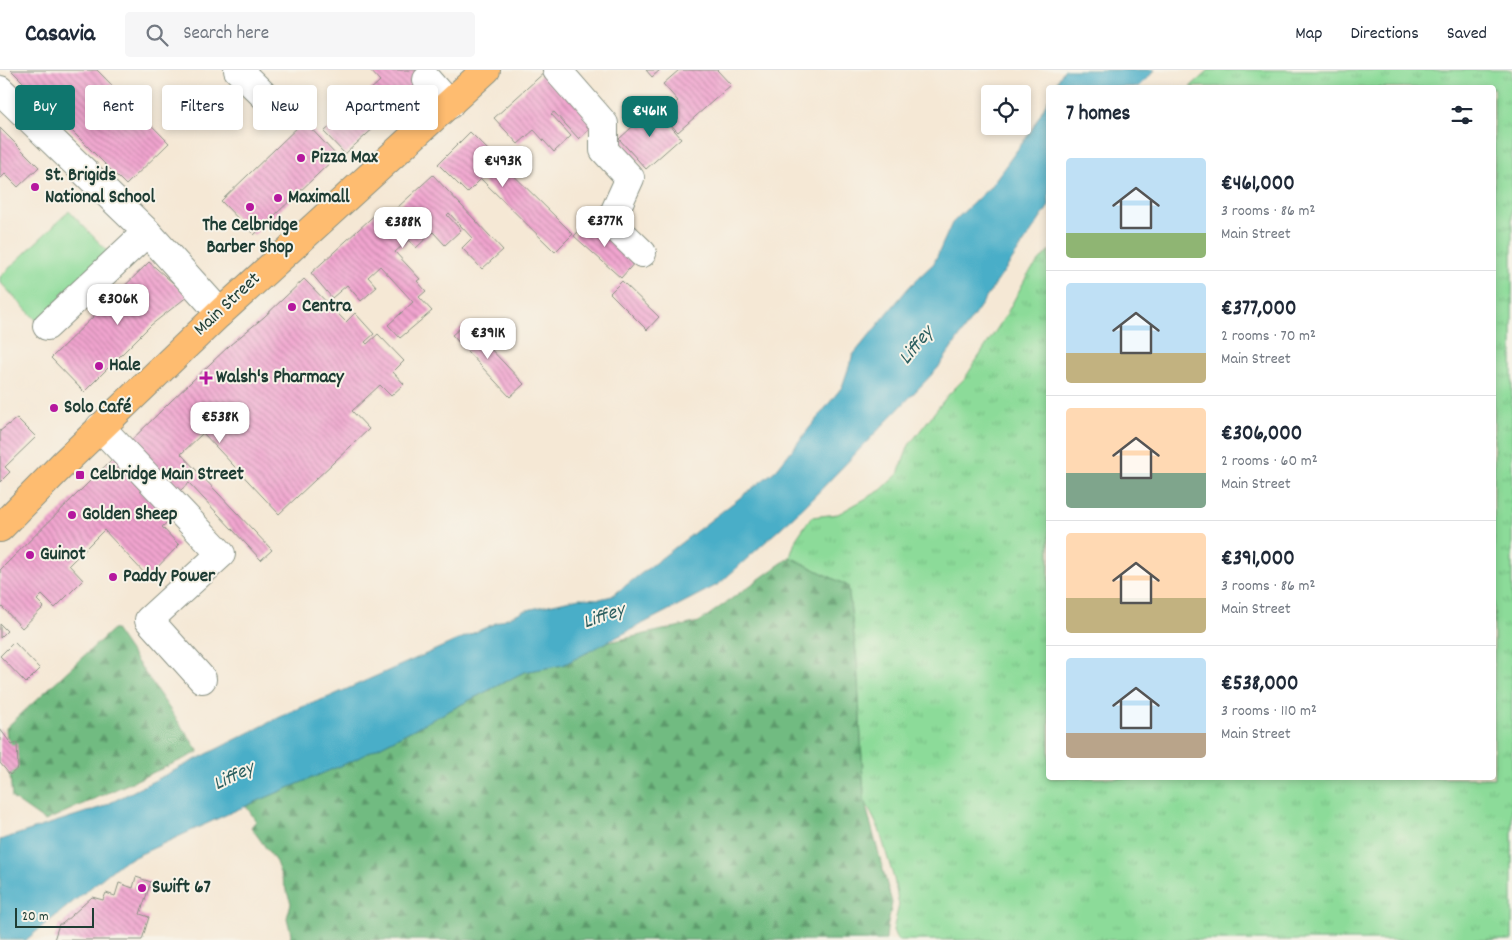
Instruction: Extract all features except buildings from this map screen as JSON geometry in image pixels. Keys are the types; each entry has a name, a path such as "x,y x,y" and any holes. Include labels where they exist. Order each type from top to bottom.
{"main road":[{"name":"Main Street","path":"0,528 100,427 220,313 486,70"}],"lane":[{"path":"238,70 253,85"},
{"path":"557,70 604,124 604,150 630,178 610,222 642,253"},
{"path":"427,80 449,104"},
{"path":"0,90 147,232 220,313"},
{"path":"47,326 147,232"},
{"path":"100,427 221,554 149,620 202,679"}],"green space":[{"path":"1209,70 1512,70 1512,940 897,940 893,930 899,905 894,879 879,829 864,799 857,661 848,586 790,557 796,539 811,517 838,514 881,490 898,474 909,445 948,395 965,378 1006,315 1028,274 1046,253 1046,780 1496,780 1496,85 1192,85"},
{"path":"69,211 109,253 37,321 0,282 0,277"},
{"path":"790,557 848,586 857,661 864,799 892,903 886,940 290,940 291,934 287,918 291,903 276,862 251,827 256,821 246,806 354,760 524,672 563,665 605,643 699,622"},
{"path":"114,628 199,752 45,821 12,798 6,728"}],"water":[{"path":"1064,70 1155,70 1141,85 1055,85"},
{"name":"Liffey","path":"1046,104 1046,210 938,368 806,505 719,584 563,665 524,672 354,760 232,812 121,863 26,940 0,940 0,840 102,807 294,710 329,697 523,611 579,598 600,599 612,596 776,470 842,387 853,355 909,287 934,263 952,223 990,187 1028,135 1031,135 1031,131"}],"place":[{"name":"Pizza Max","path":"301,158"},
{"name":"St. Brigids National School","path":"35,187"},
{"name":"Maximall","path":"278,198"},
{"name":"The Celbridge Barber Shop","path":"250,207"},
{"name":"Centra","path":"292,307"},
{"name":"Hale","path":"99,366"},
{"name":"Walsh's Pharmacy","path":"206,378"},
{"name":"Solo Café","path":"54,408"},
{"name":"Celbridge Main Street","path":"80,475"},
{"name":"Golden Sheep","path":"72,515"},
{"name":"Guinot","path":"30,555"},
{"name":"Paddy Power","path":"113,577"},
{"name":"Swift 67","path":"142,888"}]}
